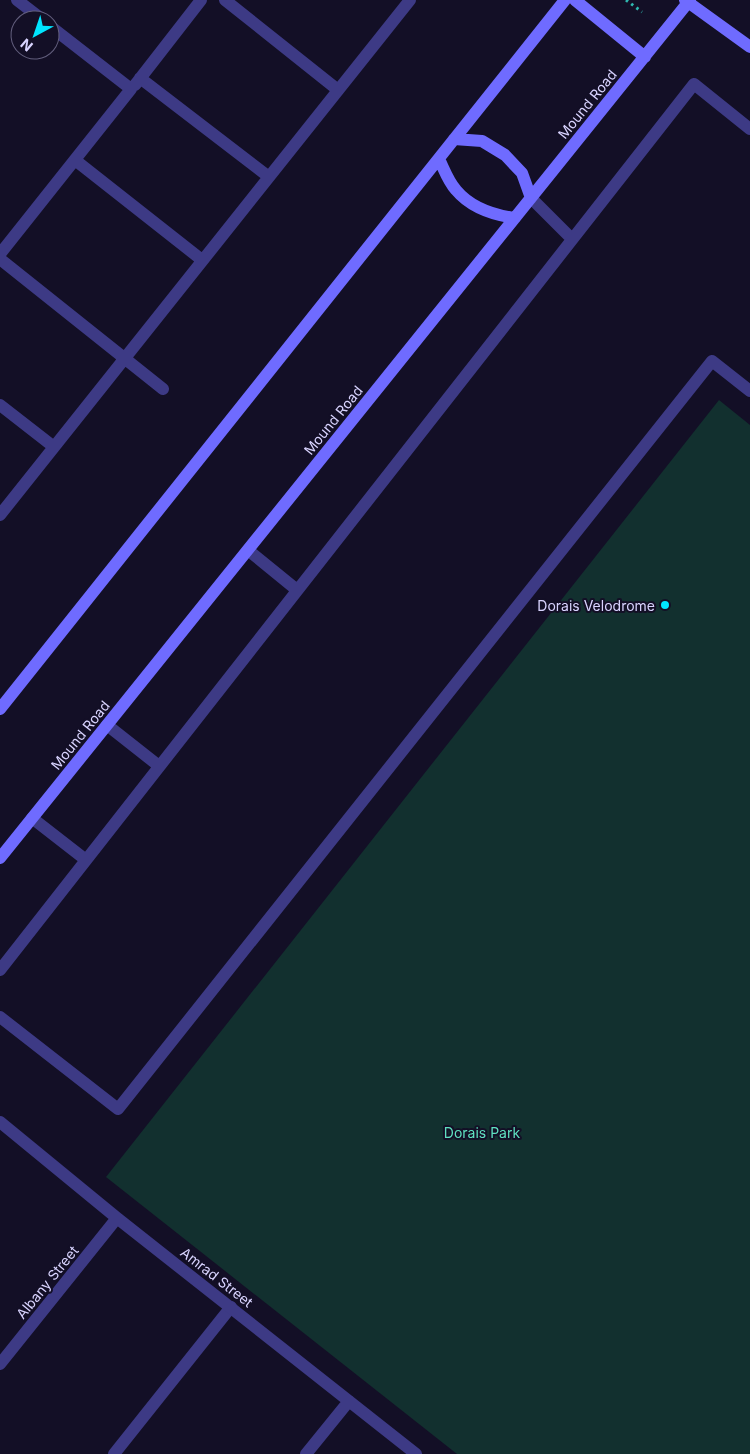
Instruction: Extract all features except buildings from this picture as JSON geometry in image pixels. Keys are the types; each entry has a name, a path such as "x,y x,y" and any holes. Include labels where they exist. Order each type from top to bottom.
{"main road":[{"path":"0,709 565,0"},
{"path":"575,0 645,57"},
{"path":"688,1 750,47"},
{"name":"Mound Road","path":"0,858 645,57 688,1"},
{"path":"454,139 482,141 505,155 522,173 531,198"},
{"path":"439,159 456,190 468,200 481,210 498,216 515,218"}],"street":[{"path":"17,0 30,10"},
{"path":"0,254 201,0"},
{"path":"226,0 338,90"},
{"path":"0,515 338,90 405,2"},
{"path":"60,34 131,89"},
{"path":"140,78 268,177"},
{"path":"0,970 694,84 750,129"},
{"path":"75,160 202,260"},
{"path":"531,198 572,239"},
{"path":"0,259 163,389"},
{"path":"0,1017 118,1110 712,361 750,391"},
{"path":"0,405 54,448"},
{"path":"248,550 297,590"},
{"path":"108,725 159,766"},
{"path":"32,818 86,860"},
{"name":"Amrad Street","path":"1,1124 416,1454"},
{"name":"Albany Street","path":"0,1364 117,1218"},
{"path":"114,1454 231,1307"},
{"path":"306,1454 349,1401"}],"path":[{"path":"626,0 642,12"}],"green space":[{"name":"Dorais Park","path":"719,400 750,425 750,1454 457,1454 106,1177"}],"place":[{"name":"Dorais Velodrome","path":"665,605"}]}
